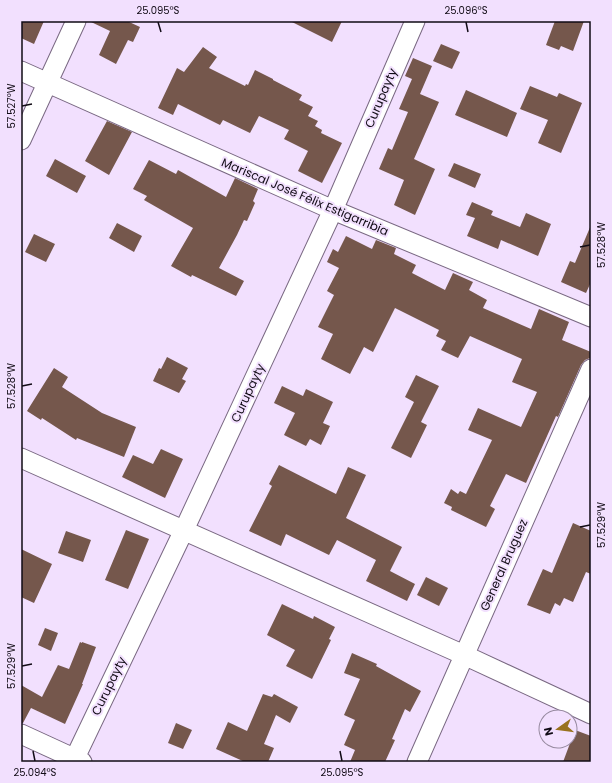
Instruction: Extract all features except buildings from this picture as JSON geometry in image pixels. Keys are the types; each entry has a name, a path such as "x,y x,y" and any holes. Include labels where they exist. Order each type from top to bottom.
{"street":[{"path":"21,140 76,21"},
{"name":"Curupayty","path":"76,761 333,210 415,21"},
{"name":"Mariscal José Félix Estigarribia","path":"21,71 333,210 591,317"},
{"name":"General Bruguez","path":"417,762 591,368"},
{"path":"21,458 464,655 591,714"},
{"path":"21,734 76,761"}]}
